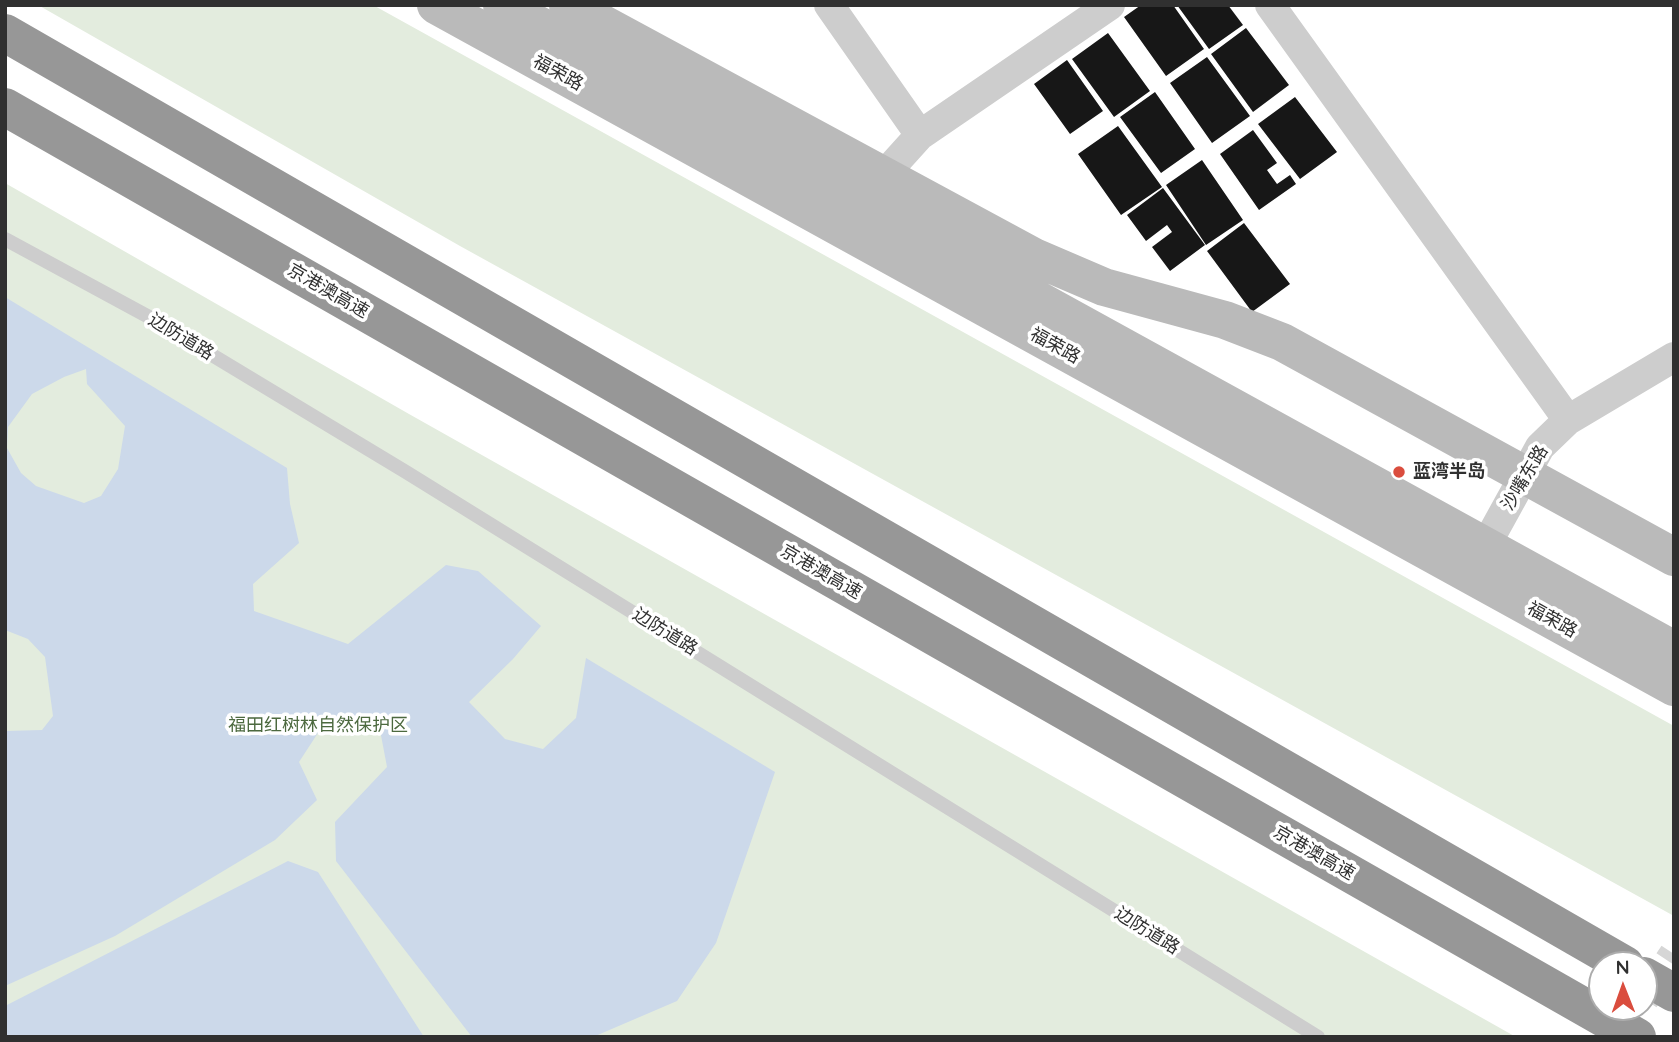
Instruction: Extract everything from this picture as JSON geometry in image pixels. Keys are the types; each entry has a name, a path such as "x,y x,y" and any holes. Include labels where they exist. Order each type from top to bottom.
{"highway":[{"path":"5,33 1601,951"},
{"name":"京港澳高速","path":"5,107 1637,1037"},
{"path":"1658,984 1674,993"}],"main road":[{"name":"福荣路","path":"436,5 1478,561 1674,650"},
{"path":"568,5 1034,257 1094,283 1132,296 1225,320 1282,342 1674,556"},
{"name":"福荣路","path":"511,7 1066,315 1478,561 1674,687"},
{"path":"955,254 1034,257"},
{"path":"1034,257 1045,284 1066,315"}],"street":[{"path":"829,5 920,135"},
{"path":"883,176 920,135 1110,5"},
{"path":"1270,5 1568,420"},
{"name":"沙嘴东路","path":"1478,561 1541,447 1568,420 1674,357"}],"lane":[{"name":"边防道路","path":"5,239 149,317 394,465 1318,1037"}],"green space":[{"path":"38,5 373,5 1674,726 1674,916 460,246"},
{"name":"福田红树林自然保护区","path":"5,183 409,414 1516,1037 5,1037"}],"water":[{"path":"5,297 287,468 290,504 299,543 253,584 254,611 348,644 446,565 478,571 541,626 513,659 469,702 505,739 543,749 576,718 586,658 775,772 716,943 677,1001 593,1037 472,1037 336,861 335,822 387,767 380,730 329,716 299,762 317,800 275,840 115,936 5,986 5,731 42,730 53,716 45,657 28,639 5,630","holes":["86,369 87,384 125,426 118,469 101,496 84,503 36,486 21,473 7,448 8,427 32,394"]},
{"path":"288,861 318,872 424,1037 5,1037 5,1006"}],"building":[{"path":"1141,5 1173,5 1204,49 1166,76 1124,17"},
{"path":"1177,5 1228,5 1243,25 1209,49"},
{"path":"1246,28 1289,85 1253,112 1211,54"},
{"path":"1108,33 1150,91 1114,117 1072,59"},
{"path":"1207,57 1250,116 1212,143 1170,83"},
{"path":"1067,60 1103,111 1070,134 1034,84"},
{"path":"1155,92 1195,149 1161,173 1120,117"},
{"path":"1295,97 1337,152 1300,179 1258,124"},
{"path":"1118,126 1162,187 1121,215 1078,154"},
{"path":"1253,130 1277,163 1267,170 1277,184 1290,175 1296,184 1259,210 1220,154"},
{"path":"1202,160 1243,220 1206,245 1166,185"},
{"path":"1163,188 1205,245 1170,271 1152,247 1172,232 1167,225 1146,241 1127,215"},
{"path":"1244,223 1290,284 1252,312 1207,251"}],"tunnel":[{"path":"1658,978 1674,954"}],"place":[{"name":"蓝湾半岛","path":"1399,472"}]}
